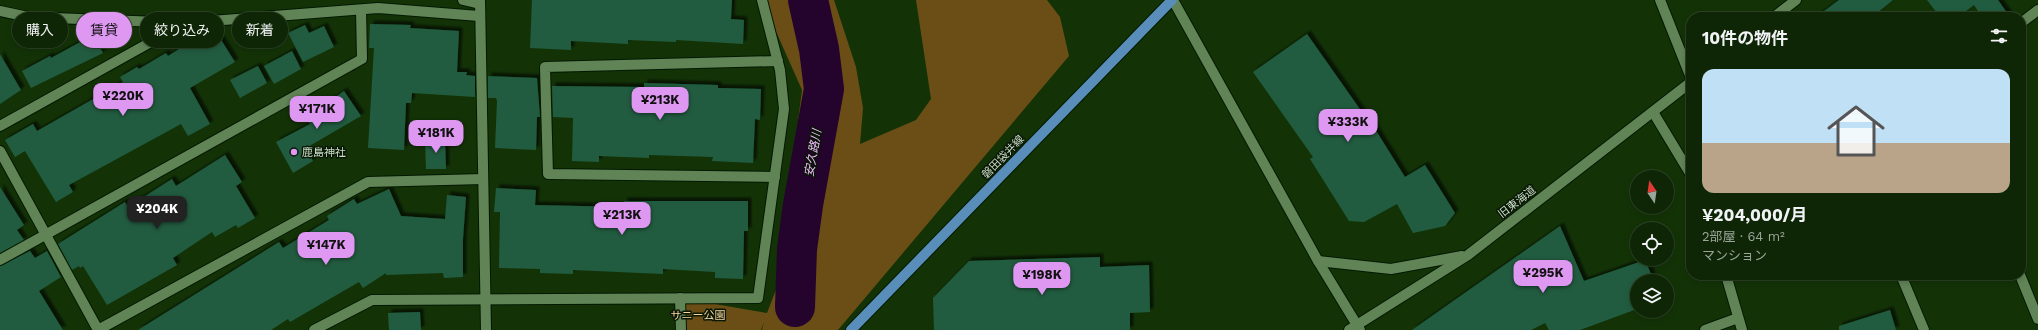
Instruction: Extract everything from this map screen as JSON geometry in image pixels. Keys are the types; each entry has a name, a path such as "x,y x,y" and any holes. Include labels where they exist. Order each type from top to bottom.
{"main road":[{"name":"磐田袋井線","path":"851,330 1172,0"}],"street":[{"path":"463,0 480,2 479,16 486,330"},
{"path":"314,330 372,300 758,298 784,109 778,60 762,0"},
{"path":"1172,0 1355,328"},
{"path":"1660,0 1686,65"},
{"path":"1780,12 1796,0"},
{"path":"224,20 378,8 479,16"},
{"path":"0,260 47,236 362,59 362,10"},
{"path":"2026,19 2038,10"},
{"path":"0,11 28,17 140,21"},
{"path":"0,126 140,48"},
{"path":"775,177 548,174 545,67 778,60"},
{"name":"旧東海道","path":"1355,328 1468,255 1686,86"},
{"path":"1653,112 1686,167"},
{"path":"0,151 98,330 368,182 483,179"},
{"path":"1318,261 1391,268 1468,255"},
{"path":"1727,280 1742,330"},
{"path":"1903,280 1924,330"},
{"path":"2022,280 2038,319"},
{"path":"680,298 681,330"},
{"path":"1705,330 1738,318"}],"green space":[{"name":"サニー公園","path":"762,0 834,0 856,67 863,108 860,144 916,120 931,99 916,0 1047,0 1060,17 1069,56 838,330 762,330 764,322 761,330 683,330 680,298 767,313 777,287 802,90"}],"building":[{"path":"532,0 732,0 731,19 744,20 743,44 676,40 676,42 628,40 628,44 571,41 571,50 530,48"},
{"path":"1839,0 1893,0 1878,12 1823,12"},
{"path":"1927,0 1998,0 2006,12 1979,12 1974,5 1965,12 1936,12"},
{"path":"370,24 411,25 410,28 459,31 457,72 467,72 466,75 475,76 475,97 412,93 411,103 406,103 404,150 368,148 374,48 369,48"},
{"path":"305,25 309,33 324,26 334,47 303,62 288,33"},
{"path":"1307,34 1369,122 1370,121 1405,177 1425,165 1455,213 1445,226 1413,233 1397,204 1364,222 1349,221 1310,159 1313,157 1253,72"},
{"path":"76,44 76,48 100,48 103,53 31,88 22,71 50,56 51,58"},
{"path":"224,45 235,62 190,88 210,124 188,136 181,124 69,185 73,192 56,202 25,151 15,157 5,140 33,124 37,131 123,82 120,77 137,67 139,69 166,53 168,56 181,48 224,48"},
{"path":"292,51 301,69 274,84 264,66"},
{"path":"0,54 21,90 0,104"},
{"path":"258,66 267,83 240,98 230,80"},
{"path":"488,76 537,78 540,117 537,117 536,150 495,148 497,101 496,98 488,98"},
{"path":"644,83 718,85 718,88 761,89 760,120 755,119 753,163 712,161 713,157 649,155 649,158 599,156 599,162 572,161 573,118 553,117 552,86 644,87"},
{"path":"344,91 361,116 306,148 313,161 293,173 276,142 310,124 303,113 321,103 323,106"},
{"path":"425,140 445,140 446,169 426,169"},
{"path":"225,155 242,182 236,186 255,218 238,228 236,225 215,237 212,232 173,258 177,265 107,305 83,266 80,268 79,266 72,270 58,244 125,202 128,207 172,179 176,186"},
{"path":"0,187 24,225 17,230 24,240 0,253"},
{"path":"496,188 536,190 535,205 624,207 624,201 748,201 748,231 744,231 743,279 715,278 715,272 663,269 663,274 573,270 573,274 540,273 540,269 499,268 500,212 494,212"},
{"path":"389,189 401,216 445,219 447,195 466,197 463,239 463,277 444,278 443,273 386,275 386,273 363,288 359,282 290,322 288,319 271,330 138,330 279,242 283,248 329,220 327,216 354,199 357,204"},
{"path":"1560,226 1584,281 1630,265 1648,266 1651,274 1630,274 1630,312 1580,330 1549,330 1545,323 1531,330 1412,330"},
{"path":"30,251 35,258 47,251 61,277 39,291 63,330 0,330 0,266"},
{"path":"1100,257 1100,267 1149,265 1150,312 1130,313 1130,330 934,330 933,298 969,261"},
{"path":"1890,310 1896,330 1839,330 1839,326"},
{"path":"420,312 421,330 389,330 388,313"}],"waterway":[{"name":"安久路川","path":"795,307 797,249 803,205 824,89 819,49 808,0"}],"place":[{"name":"鹿島神社","path":"294,152"}]}
